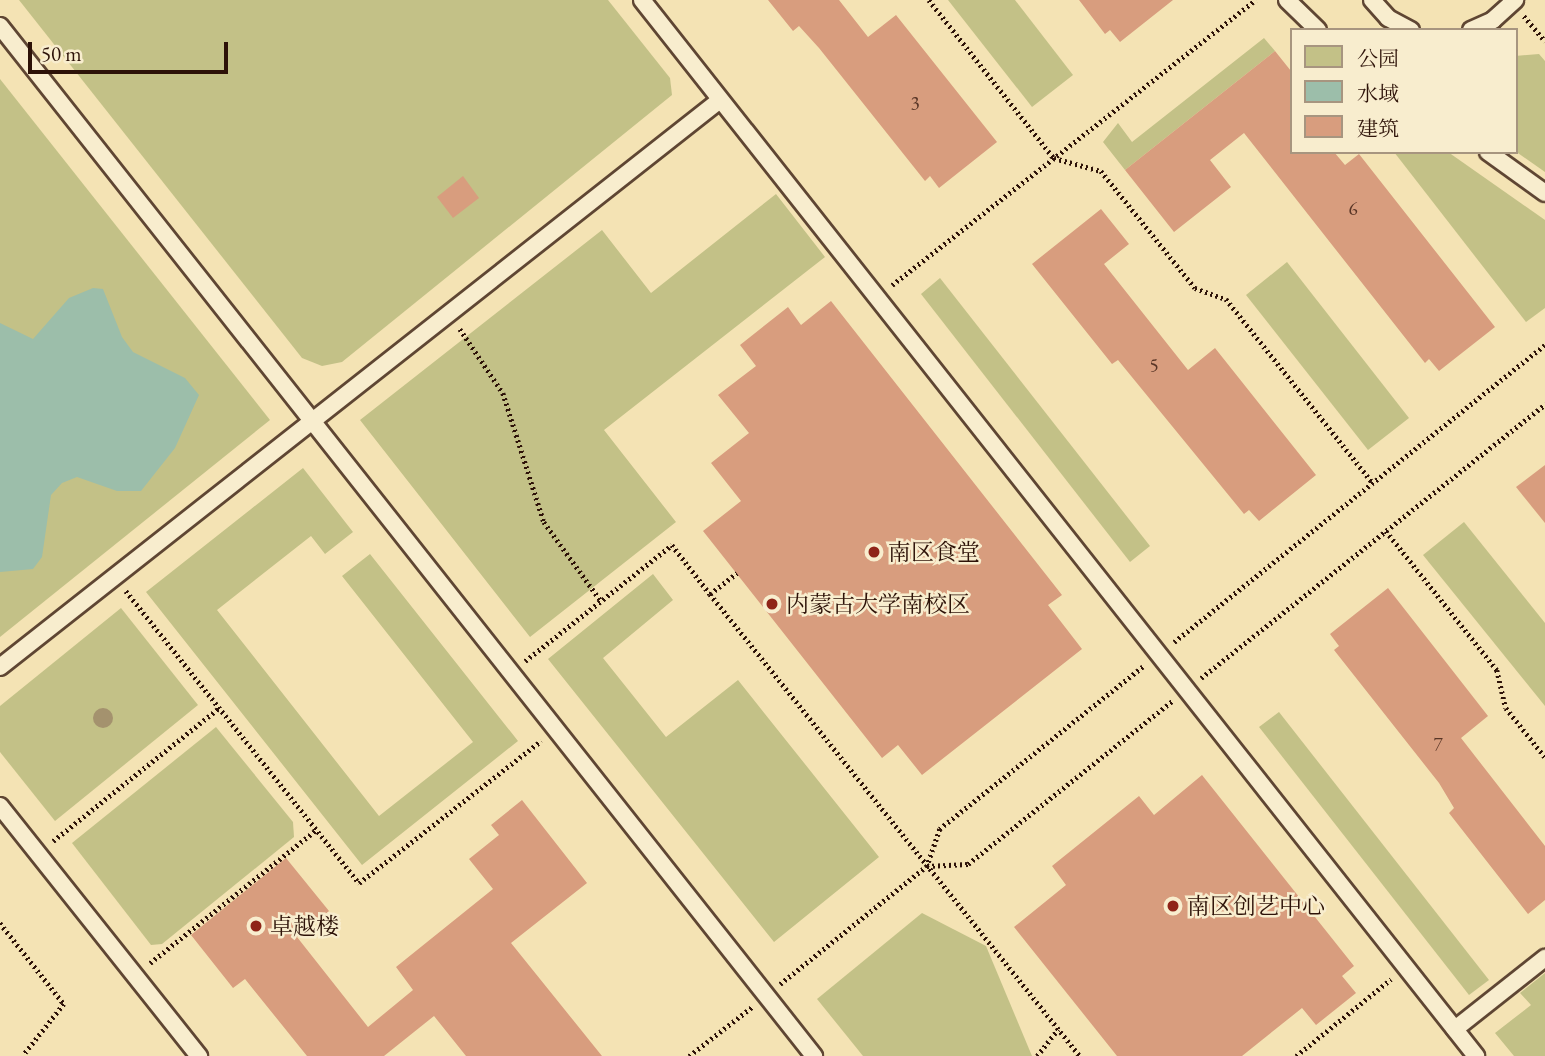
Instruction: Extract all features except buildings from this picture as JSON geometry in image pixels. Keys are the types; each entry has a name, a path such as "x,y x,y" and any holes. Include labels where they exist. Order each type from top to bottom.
{"lane":[{"path":"642,0 1476,1056"},
{"path":"1287,0 1316,28"},
{"path":"1372,0 1388,18 1407,28"},
{"path":"1475,28 1493,20 1514,1"},
{"path":"0,26 814,1056"},
{"path":"0,667 720,100"},
{"path":"1491,154 1545,193"},
{"path":"0,806 199,1056"},
{"path":"1455,1030 1545,958"}],"path":[{"path":"929,0 1054,158 1101,170 1195,288 1226,299 1373,483"},
{"path":"877,298 1255,0"},
{"path":"1514,1 1545,41"},
{"path":"448,314 484,358 503,393 544,522 601,601"},
{"path":"689,1056 927,866 940,829 1545,345"},
{"path":"927,866 968,864 1545,404"},
{"path":"1386,531 1497,670 1506,708 1545,757"},
{"path":"510,672 672,545 1080,1056"},
{"path":"710,594 737,573"},
{"path":"114,577 359,883 556,730"},
{"path":"37,853 219,708"},
{"path":"135,975 316,830"},
{"path":"0,923 64,1004 23,1056"},
{"path":"1296,1056 1406,968"},
{"path":"1037,1056 1058,1029"}],"green space":[{"path":"19,0 608,0 670,78 672,95 342,362 322,366 302,358"},
{"path":"948,0 1015,0 1073,75 1032,107"},
{"path":"1264,38 1275,51 1125,170 1103,142 1118,123 1132,142"},
{"path":"1539,54 1545,61 1545,172 1517,152 1517,56"},
{"path":"0,79 270,420 0,637"},
{"path":"1396,154 1451,154 1545,220 1545,308 1526,322"},
{"path":"776,194 825,257 604,430 676,522 530,637 360,420 602,230 651,293"},
{"path":"1287,262 1409,418 1368,450 1246,295"},
{"path":"940,278 1150,546 1130,562 921,294"},
{"path":"303,468 353,532 325,554 311,536 217,610 379,816 473,742 342,576 370,554 518,741 362,865 146,592"},
{"path":"1464,522 1545,623 1545,706 1423,555"},
{"path":"653,574 673,600 603,658 666,737 738,680 879,857 774,942 548,659"},
{"path":"121,608 198,705 55,821 0,752 0,706"},
{"path":"1279,712 1489,980 1469,995 1259,727"},
{"path":"216,727 293,822 294,837 162,944 151,945 72,843"},
{"path":"922,913 986,946 1032,1056 863,1056 817,999"},
{"path":"1545,973 1545,1056 1514,1056 1495,1033 1531,1005 1520,993"}],"water":[{"path":"93,288 103,289 122,337 133,352 185,378 199,395 175,448 141,491 117,491 77,477 62,483 51,495 42,557 33,569 0,572 0,323 33,339 69,298"}],"place":[{"name":"南区食堂","path":"874,552"},
{"name":"内蒙古大学南校区","path":"772,604"},
{"name":"南区创艺中心","path":"1173,906"},
{"name":"卓越楼","path":"256,926"}]}
